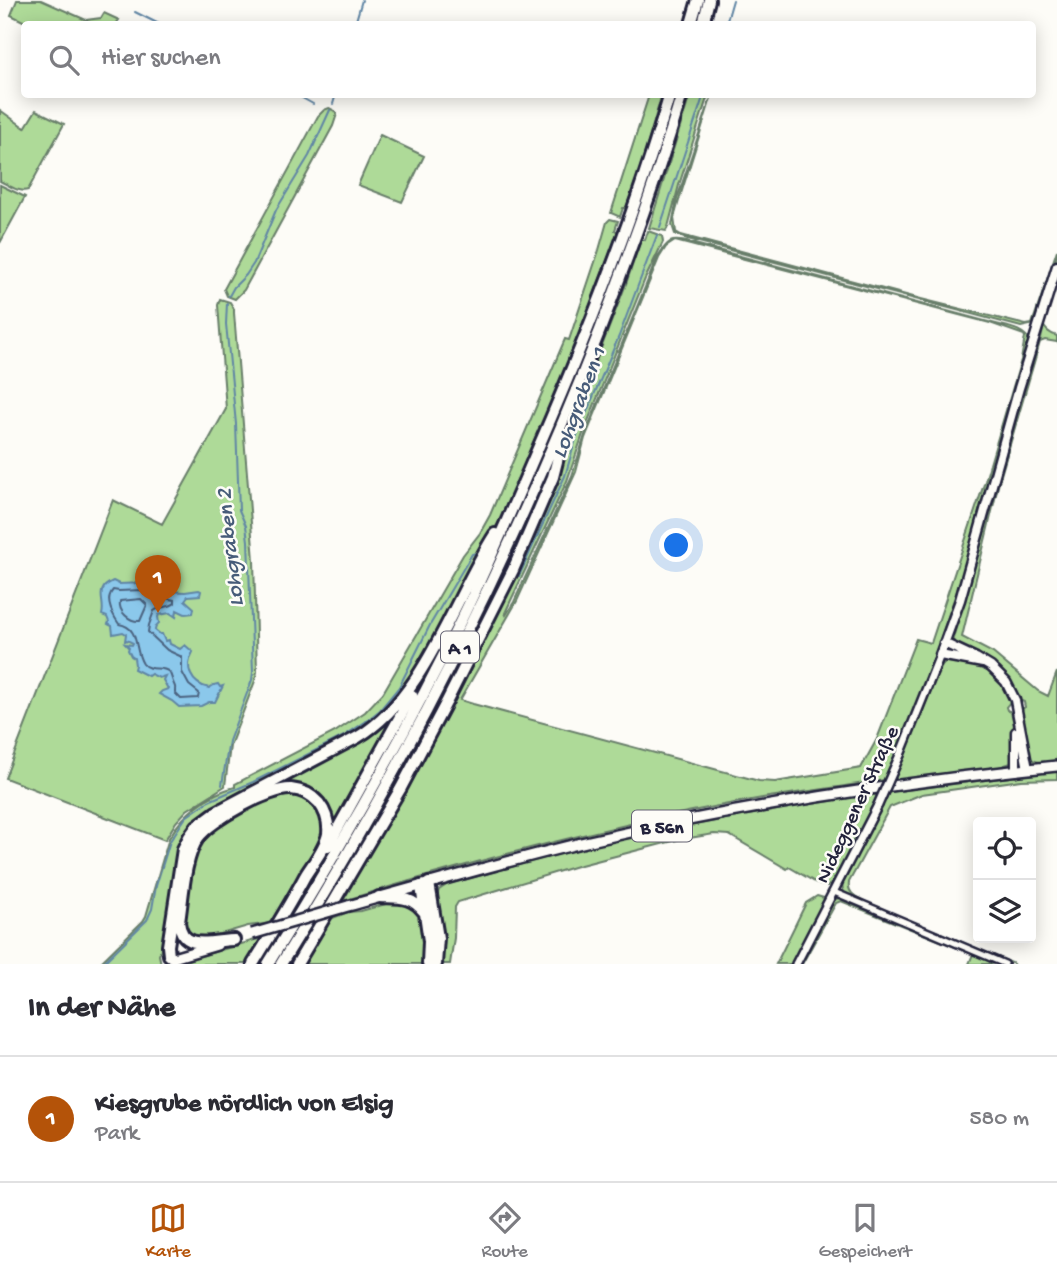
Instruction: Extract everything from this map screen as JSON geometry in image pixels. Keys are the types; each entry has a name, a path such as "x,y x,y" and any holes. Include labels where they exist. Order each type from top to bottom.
{"highway":[{"path":"692,21 698,0"},
{"path":"704,21 709,0"},
{"name":"A 1","path":"637,212 669,98"},
{"name":"A 1","path":"281,964 331,885 390,781 502,561 572,401 637,212 680,98"},
{"name":"A 1","path":"268,964 322,878 380,775 463,616 573,369 629,235"},
{"path":"297,964 401,788 513,570 553,477 572,401"},
{"path":"297,892 366,780 480,559 512,509"},
{"path":"173,958 169,955 168,946 180,862 186,843 197,826 216,812 377,725 402,700 430,655"},
{"path":"234,940 193,942 183,935 179,926 191,851 209,827 262,796 278,791 296,790 311,796 324,812 328,831 325,843 253,964"},
{"path":"425,885 428,964"},
{"path":"425,885 438,938 436,964"},
{"path":"379,897 412,900 425,912"}],"main road":[{"path":"983,663 940,655 960,600 1057,266"},
{"path":"944,643 998,672 1009,685 1028,769"},
{"path":"1016,771 1017,719"},
{"name":"B 56n","path":"173,958 379,897 587,842 697,819 869,790 1057,766"}],"street":[{"name":"Nideggener Straße","path":"796,964 878,805 940,655"},
{"path":"834,892 1005,964"}],"green space":[{"path":"17,0 41,0 86,20 101,18 104,13 119,20 23,21 11,15"},
{"path":"648,98 661,98 626,208 623,208 620,217 611,213"},
{"path":"689,98 707,98 668,227 666,231 649,228"},
{"path":"711,98 674,218 676,232 681,235 1026,325 1032,324 1057,250 1057,256 1035,324 1021,327 684,238 675,234 672,225 677,199"},
{"path":"329,108 337,114 333,126 244,290 235,299 227,296 224,289 318,116"},
{"path":"0,110 25,128 36,110 64,124 28,190 17,190 0,181"},
{"path":"380,135 424,156 402,202 358,185"},
{"path":"0,185 25,197 0,243"},
{"path":"610,219 618,221 615,230 618,232 561,381 502,517 473,564 420,663 386,712 341,743 207,811 193,825 174,872 159,955 161,964 99,964 146,916 169,838 189,813 215,795 235,787 235,784 335,732 365,712 383,693 463,555 490,515 565,339 569,340"},
{"path":"648,231 662,236 663,242 645,279 584,431 567,481 506,615 572,476 586,432 657,258 670,242 674,241 678,241 691,243 1011,328 1020,331 1028,338 1030,342 962,576 922,692 884,780 757,799 600,831 445,871 343,901 352,885 348,886 419,765 559,467 572,423 641,239 645,240","holes":["675,241 990,323 1024,335 1021,360 985,481 931,643 916,639 877,739 861,768 775,782 759,781 460,700 517,601 576,472 585,438 659,258 666,247"]},
{"path":"1057,275 1043,324 1048,332 1057,336 1057,342 1040,342 999,482 962,637 993,653 1038,691 1048,696 1057,672 1057,761 1042,762 1029,757 1021,715 1024,702 1019,700 1009,678 1000,668 952,642 1036,342 1041,339 1041,327"},
{"path":"220,299 230,302 234,309 254,560 257,672 230,746 225,786 187,810 165,840 5,778 113,500 162,524 226,409 218,305"},
{"path":"949,660 979,667 1001,683 1010,702 1006,707 1011,712 1014,724 1013,761 999,767 894,781 936,678 943,664"},
{"path":"400,706 331,833 324,806 312,793 295,786 267,791 216,818 200,831 186,858 172,941 182,868 186,849 198,830 219,813 365,736 380,726"},
{"path":"1057,771 1057,779 1021,780 922,794 890,807 849,882 851,892 866,902 1014,964 848,896 844,891 843,881 889,792"},
{"path":"288,792 310,799 322,814 324,835 286,904 272,923 248,926 204,939 189,936 184,929 191,862 207,832 261,800"},
{"path":"877,795 873,807 837,879 828,886 820,885 789,867 787,869 729,835 714,834 677,840 577,866 458,902 455,907 450,964 439,964 436,897 439,890 448,884 623,839"},
{"path":"817,896 824,898 824,903 792,964 776,964 806,903"},
{"path":"840,898 1000,964 969,964 973,954 841,901 836,903 800,964 832,903"},
{"path":"400,900 419,909 424,923 425,964 302,964 330,919"},
{"path":"265,937 249,964 174,964"}],"water":[{"path":"113,581 119,584 144,583 156,590 201,591 200,595 188,596 185,600 194,608 193,613 185,614 177,610 176,617 170,613 159,615 155,630 162,634 165,641 169,640 170,644 180,649 185,645 193,652 189,669 198,683 209,688 218,684 223,686 215,702 179,707 159,694 168,689 163,680 165,676 148,676 134,669 134,658 125,644 133,643 125,641 126,634 123,632 113,634 107,617 102,615 103,588"}],"waterway":[{"name":"Lohgraben 2","path":"356,21 362,0"},
{"name":"Lohgraben 1","path":"727,21 733,0"},
{"path":"135,12 153,21"},
{"path":"302,98 313,104"},
{"name":"Lohgraben 2","path":"333,104 335,98"},
{"name":"Lohgraben 1","path":"660,227 703,98"},
{"name":"Lohgraben 2","path":"229,296 254,263 276,210 309,156 330,110"},
{"name":"Lohgraben 1","path":"517,576 565,476 577,435 619,336 657,235"},
{"name":"Lohgraben 2","path":"222,785 229,741 253,672 248,541 246,526 239,510 236,424 226,324 227,303"},
{"name":"Lohgraben 1","path":"102,964 147,920 170,841 186,817 209,801 344,736 380,710 399,687 430,625 472,554 476,553"}],"place":[{"name":"Kiesgrube nördlich von Elsig","path":"158,613"}]}
